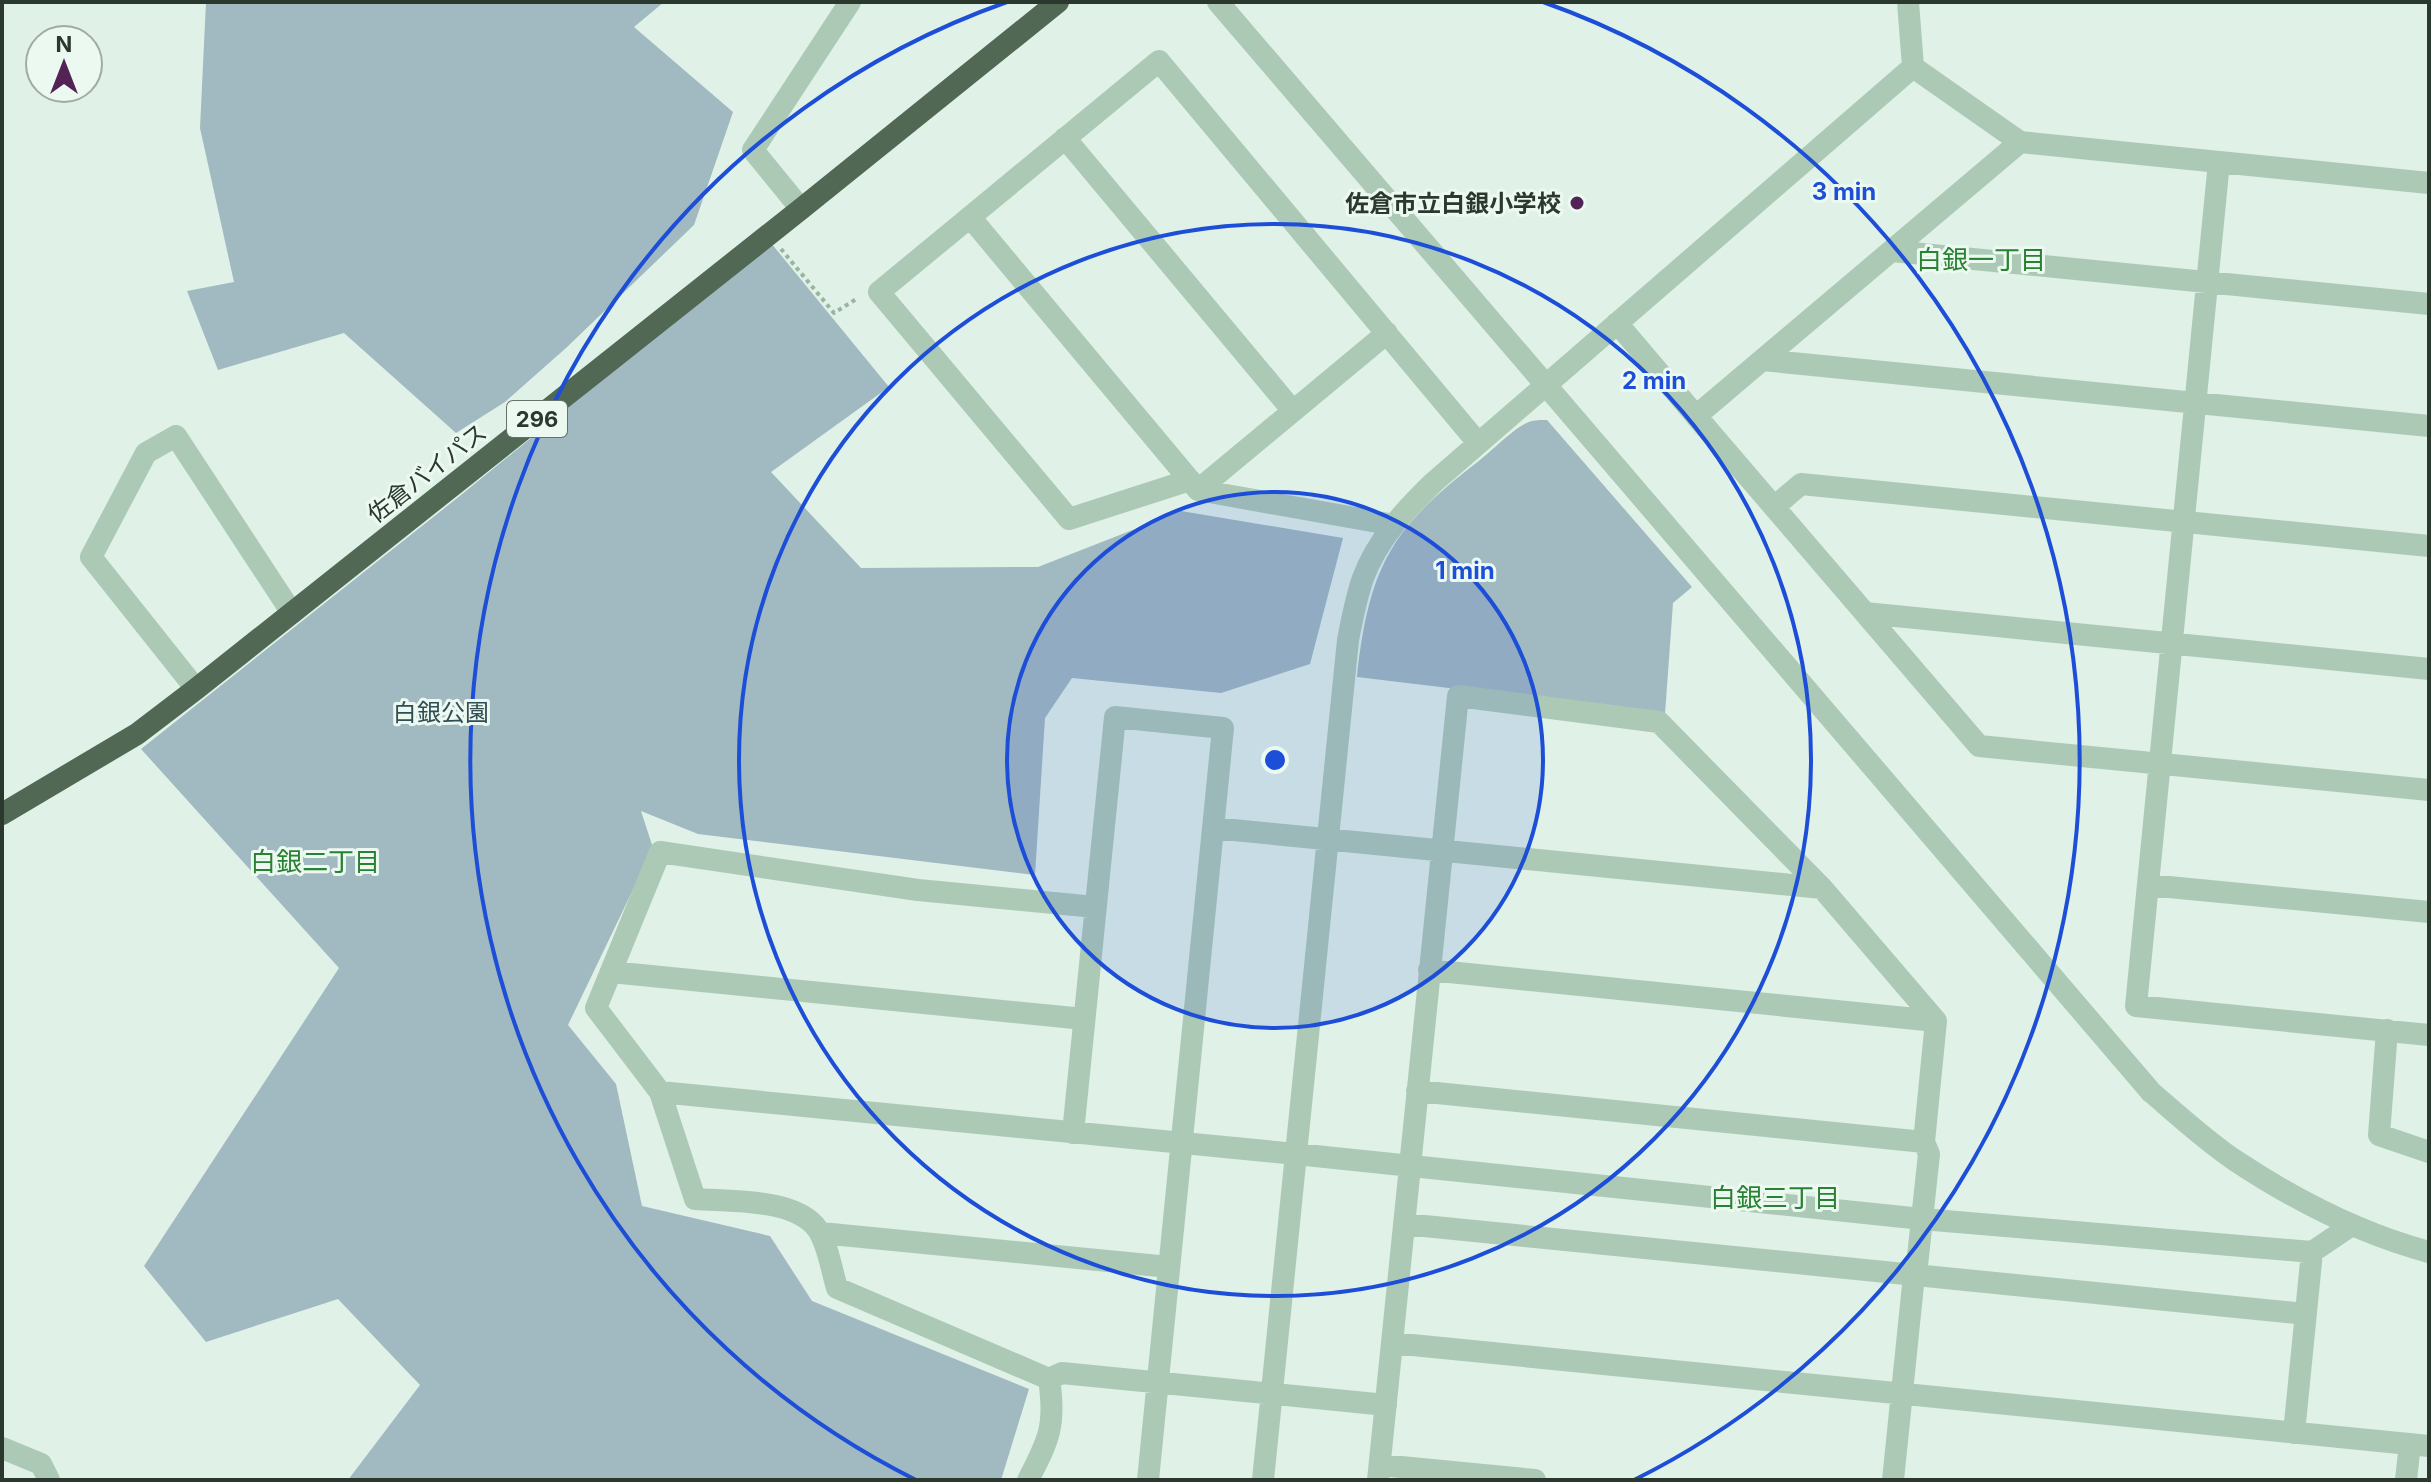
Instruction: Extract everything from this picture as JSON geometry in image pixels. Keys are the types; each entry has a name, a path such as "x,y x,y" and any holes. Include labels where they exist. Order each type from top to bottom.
{"highway":[{"name":"佐倉バイパス","path":"2,814 137,734 196,689 1058,2"}],"street":[{"path":"801,209 753,150 850,2"},
{"path":"1218,2 2151,1092 2235,1161 2352,1225 2429,1252"},
{"path":"1908,2 1913,67"},
{"path":"1387,333 1293,411 1194,485 1069,519 879,292 1159,61 1387,333 1478,443"},
{"path":"1913,67 2020,142 2429,183"},
{"path":"1263,1480 1348,640 1364,577 1382,540 1434,482 1913,67"},
{"path":"1065,138 1293,411"},
{"path":"1696,416 2020,142"},
{"path":"2219,162 2136,1006 2429,1035"},
{"path":"970,217 1194,485 1394,525"},
{"path":"1892,251 2429,304"},
{"path":"1617,323 1979,746 2429,790"},
{"path":"1762,360 2429,426"},
{"path":"196,689 91,557 146,453 176,436 292,613"},
{"path":"1774,507 1801,484 2429,546"},
{"path":"1865,613 2429,669"},
{"path":"1535,1480 1379,1472 1458,696 1659,722 1822,888 1936,1021 1924,1142 1929,1154 1893,1480"},
{"path":"1073,1133 1115,717 1223,728 1148,1480"},
{"path":"1213,828 1822,888"},
{"path":"1095,907 918,890 660,852 596,1008 660,1092 695,1199 794,1210 821,1233 837,1288 1049,1379 1062,1373 1386,1405"},
{"path":"2148,885 2429,912"},
{"path":"1429,970 1936,1021"},
{"path":"611,972 1084,1019"},
{"path":"2387,1030 2379,1135 2429,1152"},
{"path":"1417,1091 1924,1142"},
{"path":"660,1092 1922,1219 2312,1252 2352,1225"},
{"path":"1404,1224 2306,1314"},
{"path":"821,1233 1169,1267"},
{"path":"2294,1433 2312,1252"},
{"path":"1392,1343 2419,1445 2406,1480"},
{"path":"1028,1480 1049,1441 1052,1418 1049,1379"},
{"path":"2,1448 41,1464 49,1480"}],"path":[{"path":"769,235 834,313 860,296 879,292"}],"green space":[{"path":"206,2 664,2 634,27 733,112 694,225 505,402 456,433 344,333 218,370 187,291 234,282 200,128"},
{"name":"白銀公園","path":"771,243 889,387 771,472 861,568 1038,567 1181,511 1343,538 1310,664 1221,693 1072,678 1045,718 1035,875 698,834 641,811 653,848 568,1025 616,1084 642,1206 770,1236 812,1301 1029,1389 1001,1480 348,1480 420,1385 338,1299 206,1342 144,1266 339,968 141,749"},
{"path":"1547,420 1692,587 1673,603 1665,714 1357,677 1362,639 1378,577 1406,529 1450,484 1510,434 1529,422"}],"place":[{"name":"佐倉市立白銀小学校","path":"1577,203"}],"district":[{"name":"白銀一丁目","path":"1981,259"},
{"name":"白銀二丁目","path":"315,861"},
{"name":"白銀三丁目","path":"1775,1197"}]}
